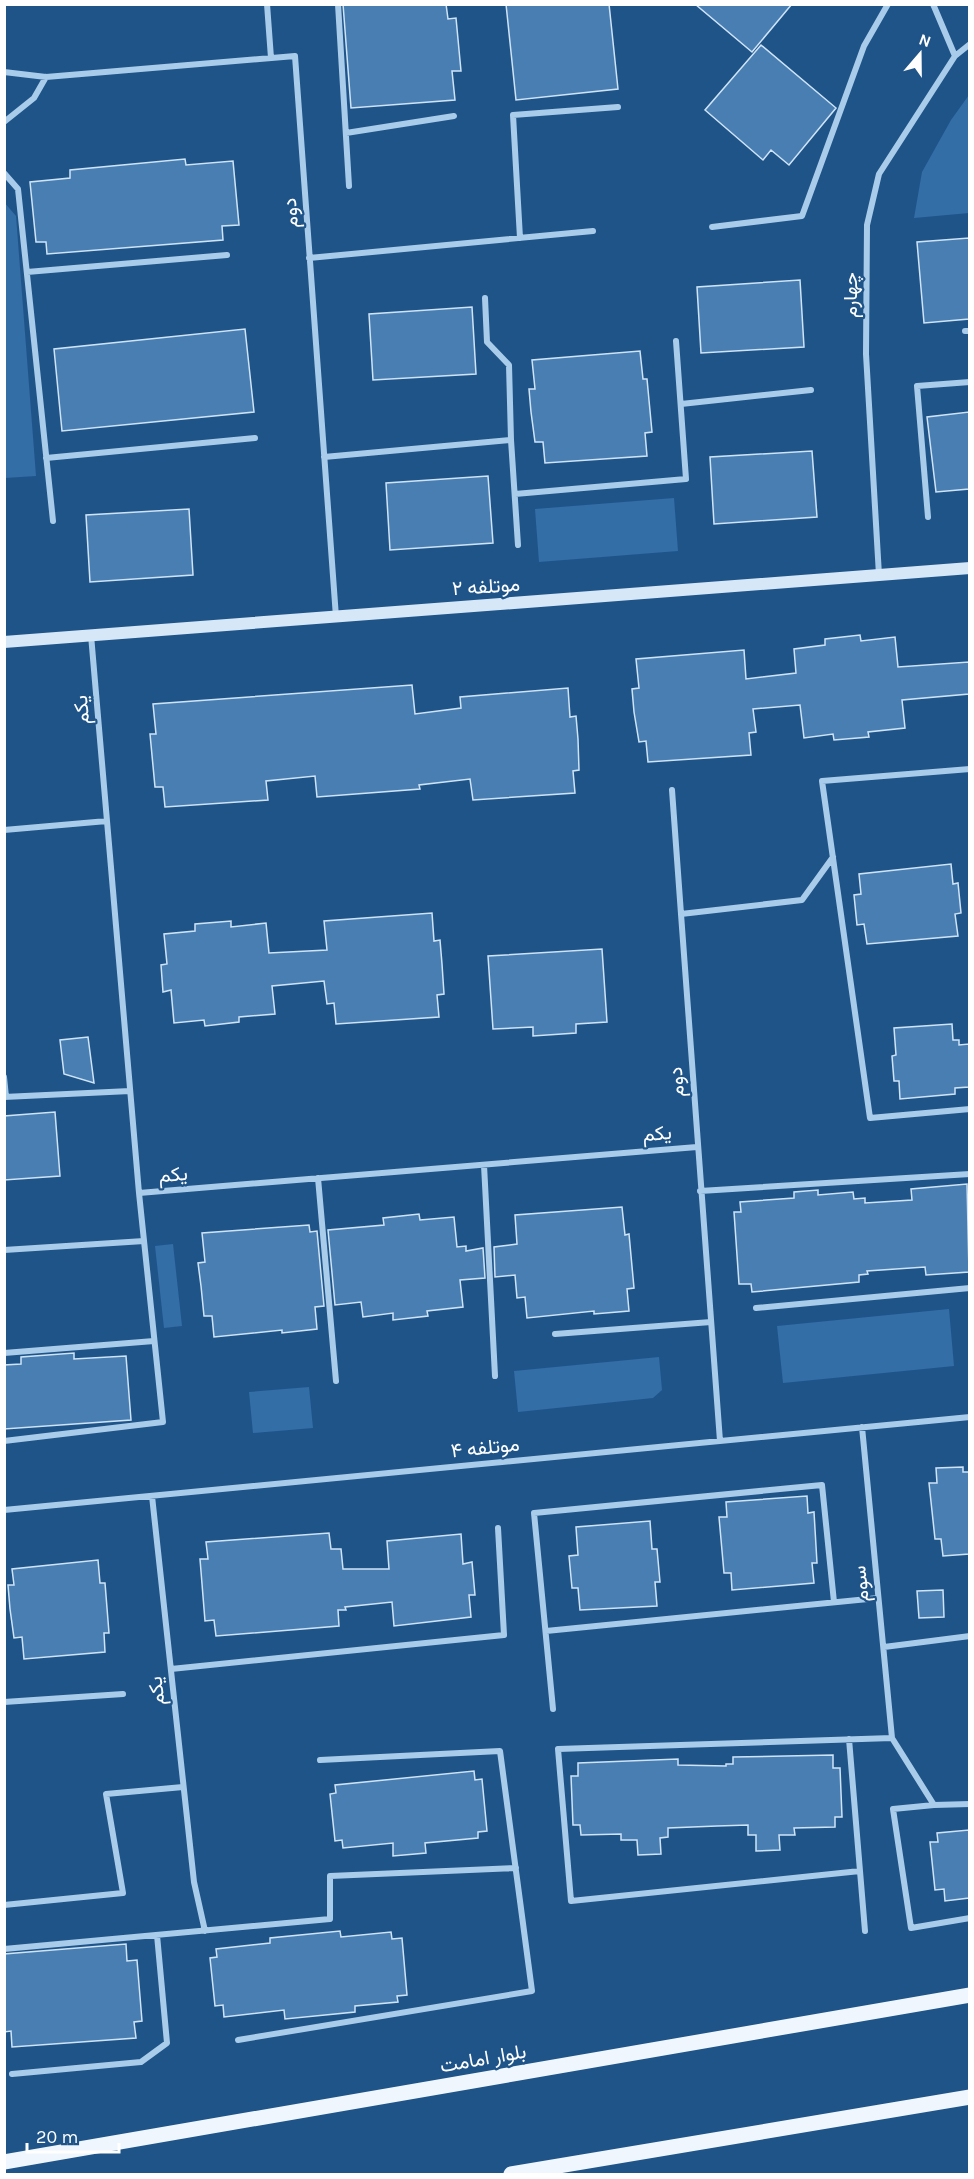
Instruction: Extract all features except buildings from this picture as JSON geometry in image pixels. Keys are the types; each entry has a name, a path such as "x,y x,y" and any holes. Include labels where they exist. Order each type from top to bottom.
{"main road":[{"name":"بلوار امامت","path":"4,2162 969,1995"},
{"path":"511,2175 969,2097"}],"street":[{"path":"267,4 271,58"},
{"path":"338,4 349,186"},
{"path":"712,227 802,216 864,46 888,4"},
{"path":"933,4 956,56"},
{"name":"چهارم","path":"879,576 866,354 867,225 879,174 956,56 969,44"},
{"name":"دوم","path":"4,72 46,77 296,56 336,618"},
{"path":"4,122 34,98 46,77"},
{"path":"520,238 513,115 618,107"},
{"path":"346,132 454,116"},
{"path":"4,173 18,189 53,521"},
{"path":"309,258 593,231"},
{"path":"27,272 227,255"},
{"path":"485,298 487,342 509,364 518,545"},
{"path":"515,494 686,479 676,341"},
{"path":"928,517 918,386 969,382"},
{"path":"681,404 811,390"},
{"path":"46,458 255,438"},
{"path":"324,457 511,440"},
{"name":"موتلفه ۲","path":"4,642 969,568"},
{"name":"یکم","path":"91,635 139,1193 697,1147"},
{"path":"969,770 822,781 870,1118 969,1109"},
{"name":"دوم","path":"672,790 720,1441"},
{"path":"4,830 107,821"},
{"path":"681,914 802,900 833,857"},
{"path":"4,1077 5,1097 130,1090"},
{"path":"484,1165 495,1376"},
{"path":"700,1191 969,1174"},
{"path":"318,1178 336,1381"},
{"path":"4,1441 163,1422 139,1193"},
{"path":"4,1250 144,1241"},
{"path":"756,1308 969,1288"},
{"path":"555,1334 711,1322"},
{"path":"4,1353 154,1341"},
{"name":"موتلفه ۴","path":"4,1510 969,1417"},
{"name":"سوم","path":"862,1427 892,1738"},
{"path":"554,1709 534,1513 822,1485 834,1602"},
{"name":"یکم","path":"152,1496 194,1882 206,1931"},
{"path":"171,1669 504,1635 498,1528"},
{"path":"546,1631 878,1598"},
{"path":"884,1647 969,1635"},
{"path":"4,1702 123,1694"},
{"path":"860,1871 571,1901 558,1749 892,1738 934,1805"},
{"path":"849,1739 866,1931"},
{"path":"238,2040 532,1991 500,1751 320,1760"},
{"path":"4,1905 123,1893 106,1794 183,1787"},
{"path":"969,1803 893,1809 911,1928 969,1918"},
{"path":"4,1949 330,1919 330,1876 516,1868"},
{"path":"12,2074 141,2062 167,2043 157,1935"}],"shaded area":[{"path":"969,95 969,213 914,218 922,172 951,120"},
{"path":"4,202 16,216 36,476 5,478"},
{"path":"674,498 678,551 539,562 535,509"},
{"path":"173,1244 182,1326 164,1328 155,1246"},
{"path":"949,1309 954,1366 783,1383 777,1326"},
{"path":"659,1357 662,1390 653,1398 518,1412 514,1371"},
{"path":"309,1387 313,1428 253,1433 249,1392"}]}
